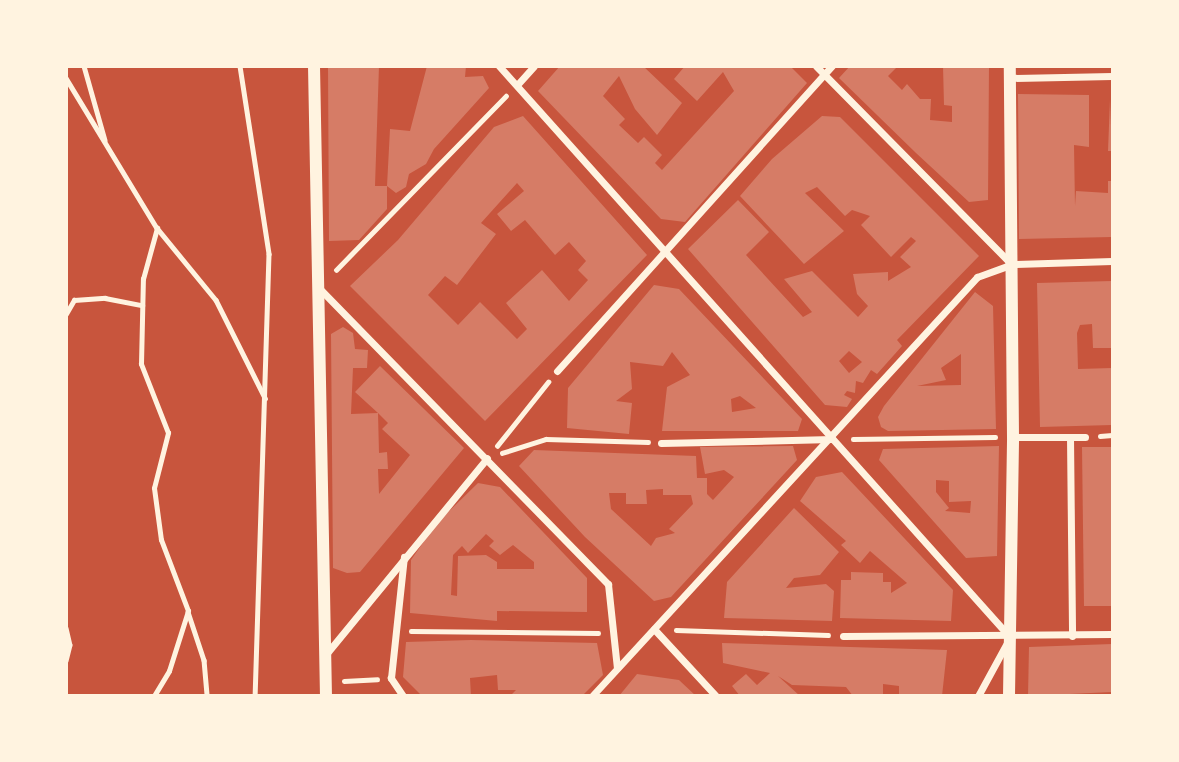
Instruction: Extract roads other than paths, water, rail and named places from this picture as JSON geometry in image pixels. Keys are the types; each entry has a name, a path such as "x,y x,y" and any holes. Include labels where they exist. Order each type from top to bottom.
{"street":[{"path":"314,66 326,695"},
{"path":"499,66 664,254 1010,637"},
{"path":"517,85 534,66"},
{"path":"816,66 1012,264"},
{"path":"557,371 832,66"},
{"path":"1009,695 1013,437 1010,72 1112,76"},
{"path":"592,695 832,439 977,277 1012,264 1112,261"},
{"path":"318,288 608,584 617,633 617,668"},
{"path":"1013,437 1085,437"},
{"path":"1070,437 1072,636"},
{"path":"661,443 832,439"},
{"path":"326,653 487,458"},
{"path":"403,695 391,678 404,556"},
{"path":"654,629 716,695"},
{"path":"843,636 1010,637 1112,634"},
{"path":"978,695 1010,637"}]}
